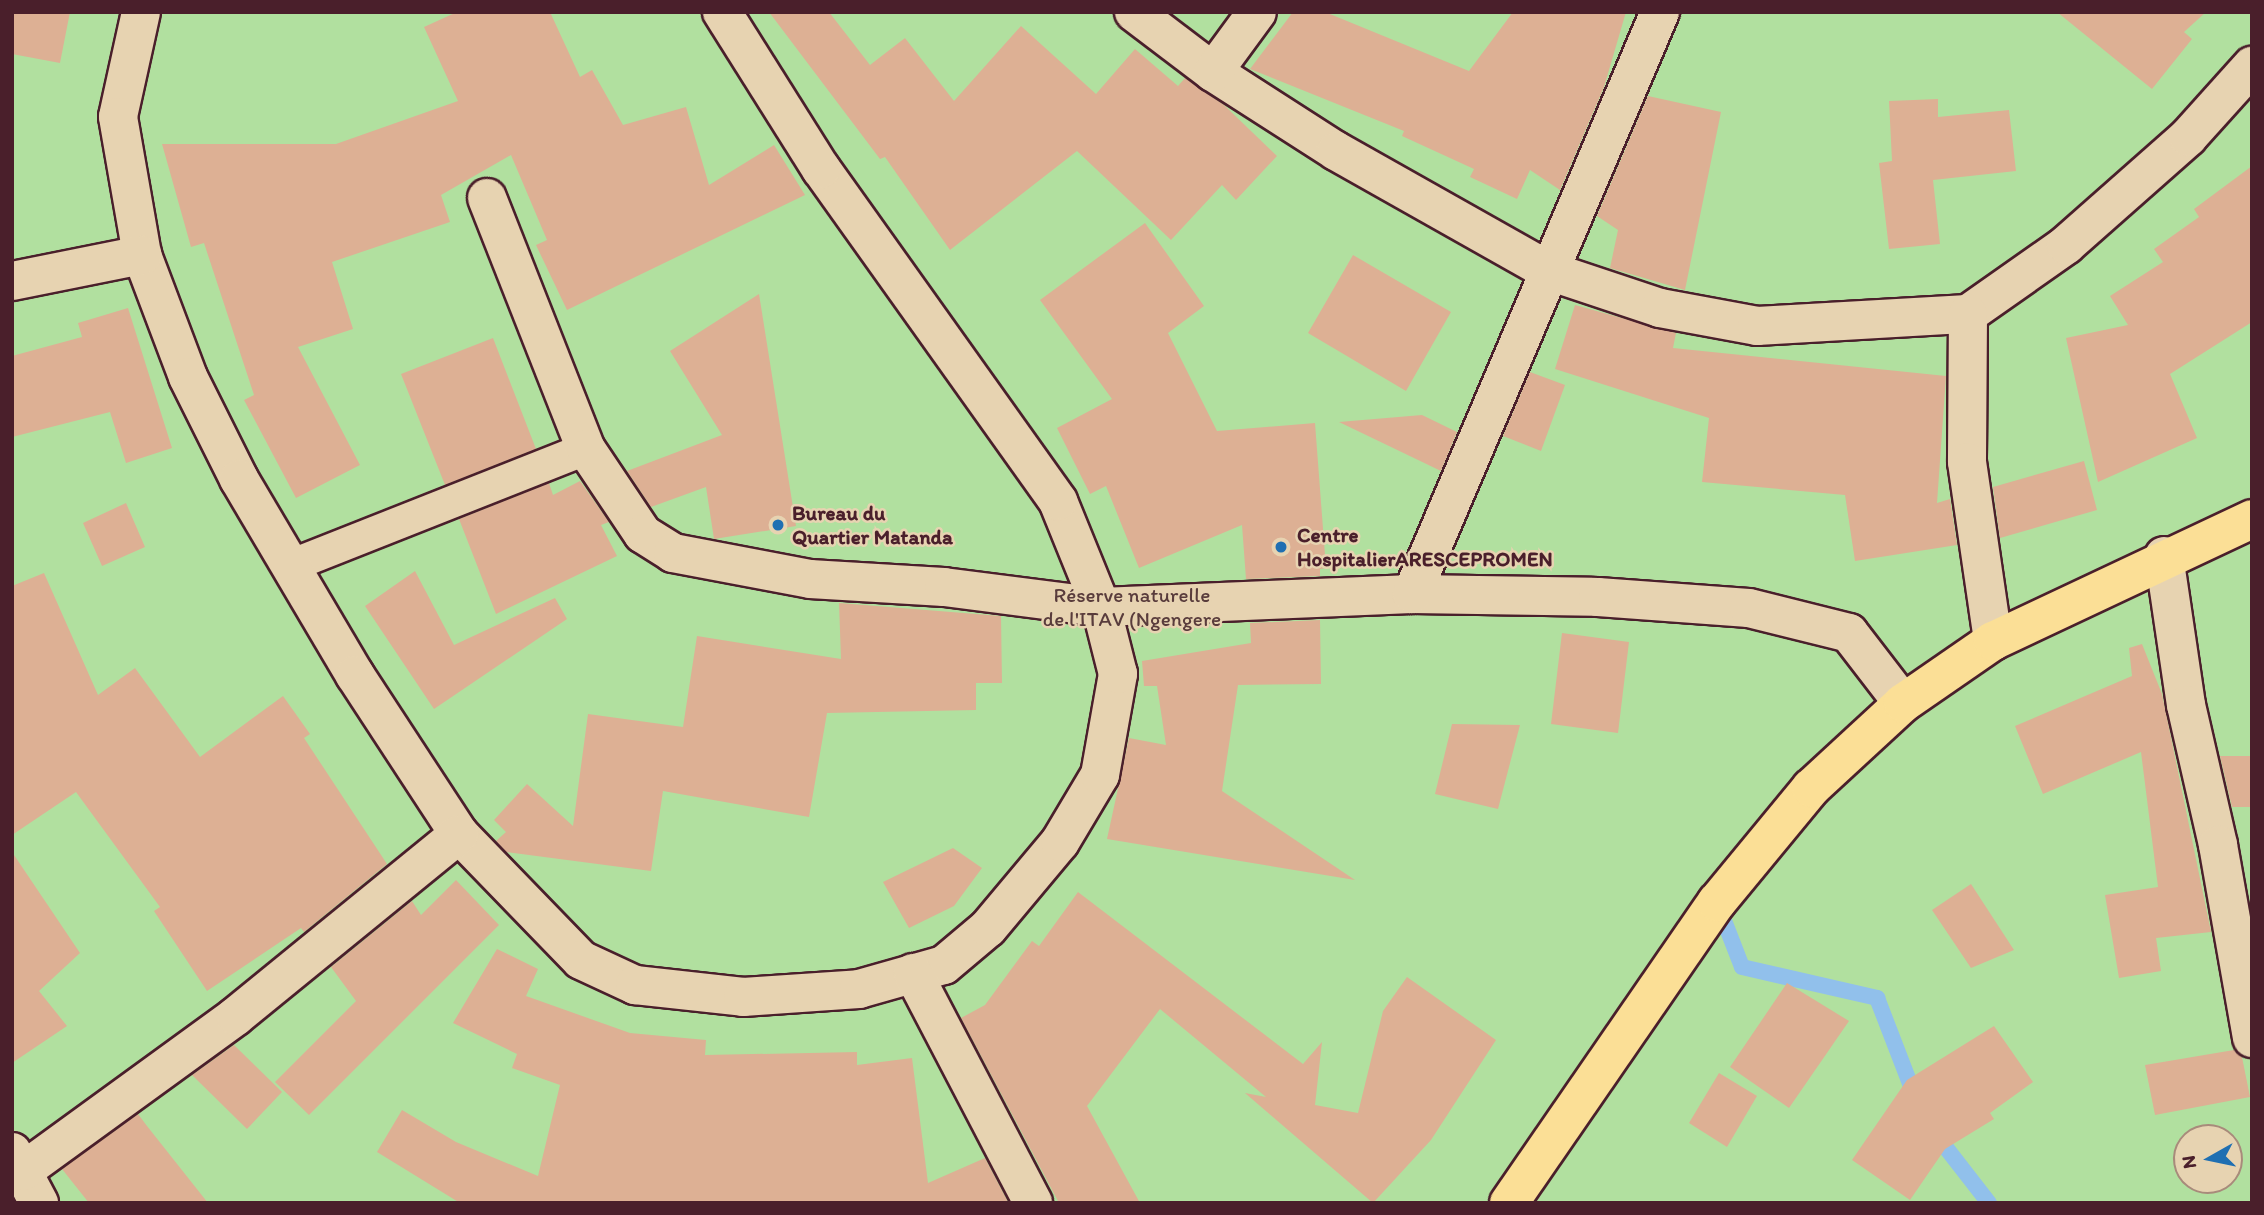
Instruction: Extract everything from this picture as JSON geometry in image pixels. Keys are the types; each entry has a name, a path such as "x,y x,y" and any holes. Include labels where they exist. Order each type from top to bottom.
{"highway":[{"path":"1508,1203 1717,902 1811,788 1903,703 1993,641 2164,556 2252,519"}],"street":[{"path":"141,12 118,117 142,255 188,377 239,479 290,566 459,834 581,960 635,985 743,996 859,989 944,965 988,928 1060,842 1100,775 1118,674 1101,607 1058,501 821,169 733,16"},
{"path":"1134,12 1213,72 1336,151 1549,271 1660,309 1756,326 1968,314 2066,245 2188,136 2252,66"},
{"path":"1213,72 1257,12"},
{"path":"1412,594 1660,12"},
{"path":"487,198 586,449 642,534 673,553 810,579 944,587 1101,607 1412,594 1598,597 1749,608 1849,633 1903,703"},
{"path":"12,281 142,255"},
{"path":"1968,314 1968,462 1993,641"},
{"path":"2164,556 2186,705 2235,852 2252,1038"},
{"path":"25,1175 236,1016 459,834"},
{"path":"913,973 1034,1203"}],"lane":[{"path":"290,566 586,449"}],"green space":[{"name":"Réserve naturelle de l'ITAV (Ngengere","path":"12,12 2252,12 2252,1203 12,1203"}],"building":[{"path":"12,12 70,12 60,63 12,54"},
{"path":"457,12 550,12 580,77 592,70 623,125 686,107 709,185 774,145 805,195 567,310 536,245 547,240 511,155 441,195 450,222 332,262 353,329 298,347 360,465 296,498 244,400 254,395 204,243 191,247 162,144 336,144 458,101 424,27"},
{"path":"769,12 829,12 870,65 905,38 954,101 1021,26 1096,94 1135,49 1178,86 1185,78 1224,105 1277,156 1236,200 1222,185 1171,240 1077,151 950,250 885,157 880,159"},
{"path":"1293,12 1325,12 1469,71 1513,12 1626,12 1604,87 1560,190 1530,170 1517,199 1470,177 1474,169 1402,136 1404,131 1250,69"},
{"path":"2057,12 2206,12 2184,32 2192,39 2152,89"},
{"path":"1648,96 1721,112 1685,290 1610,268 1618,230 1597,216"},
{"path":"1938,99 1938,117 2009,110 2016,171 1933,180 1940,244 1889,249 1879,163 1892,161 1889,101"},
{"path":"2252,166 2252,322 2170,374 2197,438 2098,482 2066,338 2128,325 2110,296 2163,262 2154,249 2199,217 2194,209"},
{"path":"1145,223 1204,306 1168,333 1217,431 1315,423 1326,568 1320,569 1320,576 1246,579 1242,525 1139,568 1106,486 1090,494 1057,428 1112,399 1040,300"},
{"path":"1353,255 1451,312 1406,391 1308,333"},
{"path":"759,294 796,526 714,539 706,487 651,507 627,471 722,435 670,351"},
{"path":"1575,305 1676,333 1673,348 1946,376 1937,503 1950,499 1957,545 1855,561 1845,495 1702,482 1709,418 1555,369"},
{"path":"128,308 172,448 126,463 110,412 12,437 12,356 82,337 78,323"},
{"path":"493,338 536,449 445,485 401,374"},
{"path":"1530,372 1565,385 1541,451 1503,436"},
{"path":"1422,415 1457,432 1441,471 1339,422"},
{"path":"2084,461 2097,510 2000,538 1993,487"},
{"path":"580,481 609,522 601,525 617,556 496,614 459,519 549,483 553,495"},
{"path":"126,503 145,547 102,566 83,523"},
{"path":"415,571 454,645 555,598 567,619 434,709 365,606"},
{"path":"44,573 98,695 135,668 200,757 283,696 310,734 304,738 387,864 304,932 301,928 207,991 154,911 160,907 76,792 12,835 12,586"},
{"path":"839,603 1001,616 1002,683 976,683 976,710 827,713 809,817 663,791 651,871 506,852 496,841 506,832 494,820 527,784 573,826 588,714 683,727 697,636 841,659"},
{"path":"1320,620 1321,684 1238,685 1222,791 1355,880 1107,839 1129,738 1166,745 1157,686 1144,686 1142,661 1251,643 1250,623"},
{"path":"1562,633 1629,642 1618,733 1551,724"},
{"path":"2142,644 2162,694 2211,932 2156,938 2161,971 2119,978 2105,895 2158,887 2141,752 2043,794 2015,726 2132,676 2129,648"},
{"path":"1452,724 1520,725 1498,809 1435,794"},
{"path":"2220,756 2252,756 2252,807 2232,807"},
{"path":"953,848 982,868 954,906 909,928 883,882"},
{"path":"12,852 80,953 39,991 67,1026 12,1063"},
{"path":"456,880 499,925 309,1115 275,1082 356,1001 331,967 412,901 421,915"},
{"path":"1971,884 2014,950 1971,968 1932,910"},
{"path":"1078,892 1303,1064 1322,1042 1315,1105 1358,1113 1383,1011 1407,977 1496,1040 1431,1140 1373,1203 1245,1093 1266,1097 1160,1009 1087,1106 1140,1203 1059,1203 961,1018 985,1005 1032,941 1039,946"},
{"path":"497,949 538,969 526,996 630,1033 706,1040 705,1055 857,1052 857,1065 912,1058 928,1183 985,1158 1008,1202 460,1203 377,1152 402,1110 456,1142 538,1176 560,1085 512,1068 517,1054 453,1023"},
{"path":"1787,983 1849,1021 1789,1108 1730,1067"},
{"path":"1994,1026 2033,1082 1990,1113 1994,1119 1945,1149 1910,1200 1852,1160 1907,1080"},
{"path":"234,1045 282,1092 247,1129 192,1075"},
{"path":"2234,1050 2242,1057 2250,1097 2155,1115 2145,1065"},
{"path":"1719,1073 1757,1096 1727,1147 1689,1123"},
{"path":"138,1114 208,1203 89,1203 62,1169"}],"waterway":[{"path":"1718,905 1742,967 1877,998 1916,1099"},
{"path":"1933,1131 1989,1203"}],"place":[{"name":"Bureau du Quartier Matanda","path":"778,525"},
{"name":"Centre HospitalierARESCEPROMEN","path":"1281,547"}]}
